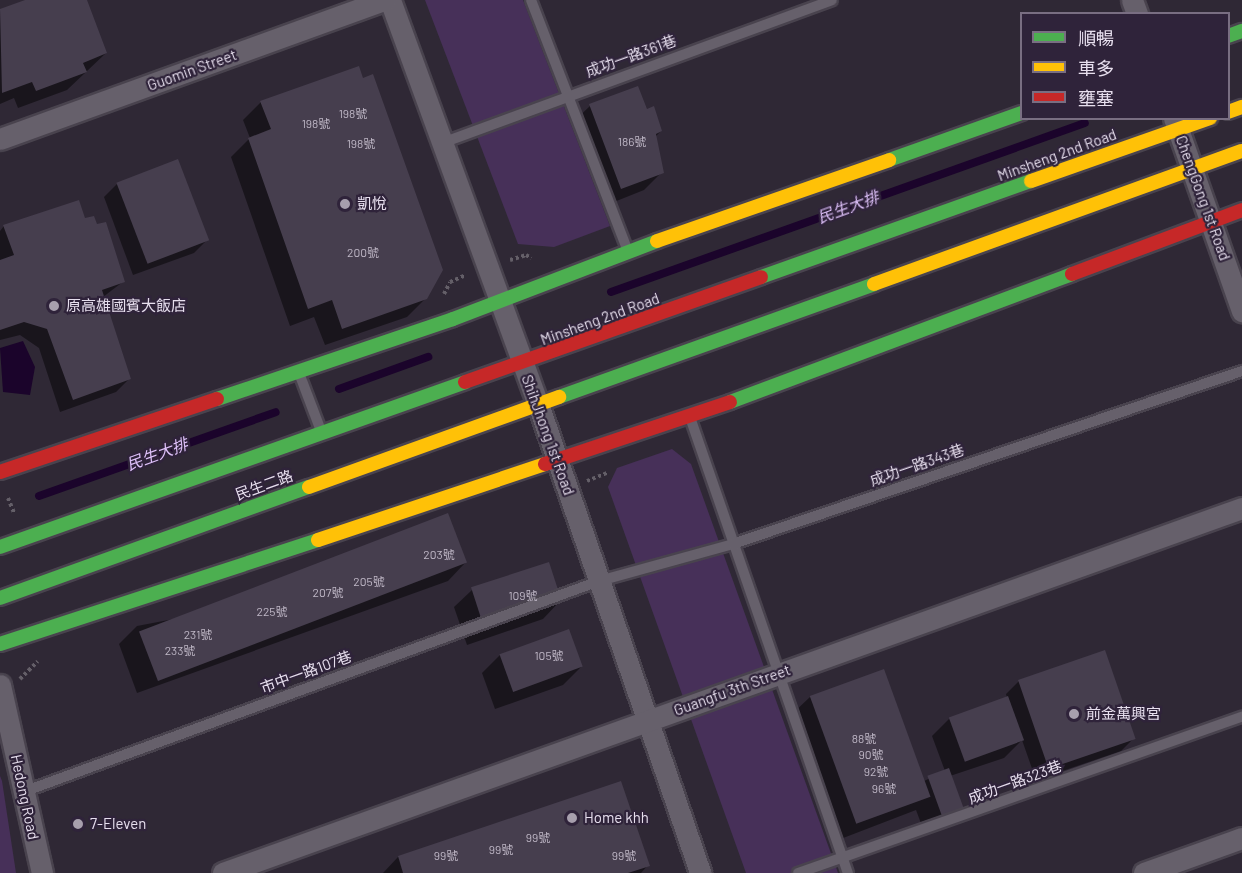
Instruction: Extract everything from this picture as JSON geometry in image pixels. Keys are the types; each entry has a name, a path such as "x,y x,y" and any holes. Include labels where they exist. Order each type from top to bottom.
{"main road":[{"path":"0,472 299,373 500,301 628,251 1020,114"},
{"name":"Minsheng 2nd Road","path":"0,548 523,364 1176,124 1198,120"},
{"path":"538,404 1242,151"},
{"path":"0,644 557,461 605,441 690,417 1242,210"},
{"name":"民生二路","path":"0,598 538,404"}],"street":[{"name":"Guomin Street","path":"0,139 385,0"},
{"name":"ShihJhong 1st Road","path":"390,0 538,404 700,873"},
{"name":"ChengGong 1st Road","path":"1176,124 1242,311"},
{"name":"Guangfu 3th Street","path":"222,873 1242,508"},
{"name":"Hedong Road","path":"2,691 42,873"},
{"path":"1144,873 1242,838"}],"lane":[{"path":"531,0 628,251"},
{"name":"成功一路361巷","path":"442,143 567,95 832,0"},
{"name":"成功一路343巷","path":"599,581 733,544 1242,370"},
{"path":"299,373 322,434"},
{"path":"690,417 848,873"},
{"name":"市中一路107巷","path":"23,792 599,581"},
{"name":"成功一路323巷","path":"798,873 843,860 1242,717"}],"path":[{"path":"2,691 42,657"}],"shaded area":[{"path":"425,0 523,0 610,226 554,247 518,244"},
{"path":"23,341 35,367 30,395 3,392 0,348"},
{"path":"672,449 691,464 838,873 746,873 608,487 617,468"},
{"path":"0,776 2,781 16,873 0,873"}],"building":[{"path":"25,0 87,0 107,53 83,63 87,72 36,91 32,82 2,93 0,9"},
{"name":"凱悅","path":"359,66 363,78 373,74 443,270 427,299 342,329 332,300 308,309 248,138 271,129 260,101"},
{"path":"638,86 647,109 654,106 662,131 656,134 664,173 621,189 589,104"},
{"path":"178,159 209,240 148,264 116,183"},
{"name":"原高雄國賓大飯店","path":"79,200 85,218 94,216 97,224 106,222 125,282 102,290 131,379 73,400 47,329 24,322 0,330 0,260 14,255 3,225"},
{"path":"448,513 467,562 158,681 139,632"},
{"path":"549,562 562,602 484,627 471,587"},
{"path":"569,629 583,667 513,692 499,654"},
{"name":"前金萬興宮","path":"1105,650 1136,739 1049,769 1018,680"},
{"path":"884,669 931,797 856,824 810,696"},
{"path":"1008,696 1024,740 965,762 949,718"},
{"path":"949,768 964,810 943,818 927,776"},
{"name":"Home khh","path":"621,781 650,866 628,873 403,873 398,856"}],"waterway":[{"name":"民生大排","path":"611,292 1085,123"},
{"name":"民生大排","path":"339,389 428,357"},
{"name":"民生大排","path":"39,496 276,412"}],"traffic: fast":[{"path":"1230,35 1242,31"},
{"path":"889,160 1020,114"},
{"path":"761,277 1031,181"},
{"path":"217,399 453,319 657,241"},
{"path":"730,402 1072,274"},
{"path":"559,397 874,284"},
{"path":"0,547 465,382"},
{"path":"0,598 309,487"},
{"path":"0,644 318,540"}],"traffic: slow":[{"path":"1230,111 1242,107"},
{"path":"1031,181 1204,120"},
{"path":"874,284 1242,151"},
{"path":"657,241 889,160"},
{"path":"309,487 559,397"},
{"path":"318,540 545,464"}],"traffic: jam":[{"path":"1072,274 1242,210"},
{"path":"465,382 761,277"},
{"path":"0,472 217,399"},
{"path":"545,464 730,402"}],"place":[{"name":"凱悅","path":"345,204"},
{"name":"原高雄國賓大飯店","path":"54,306"},
{"name":"前金萬興宮","path":"1074,714"},
{"name":"Home khh","path":"572,818"},
{"name":"7-Eleven","path":"78,824"}]}
